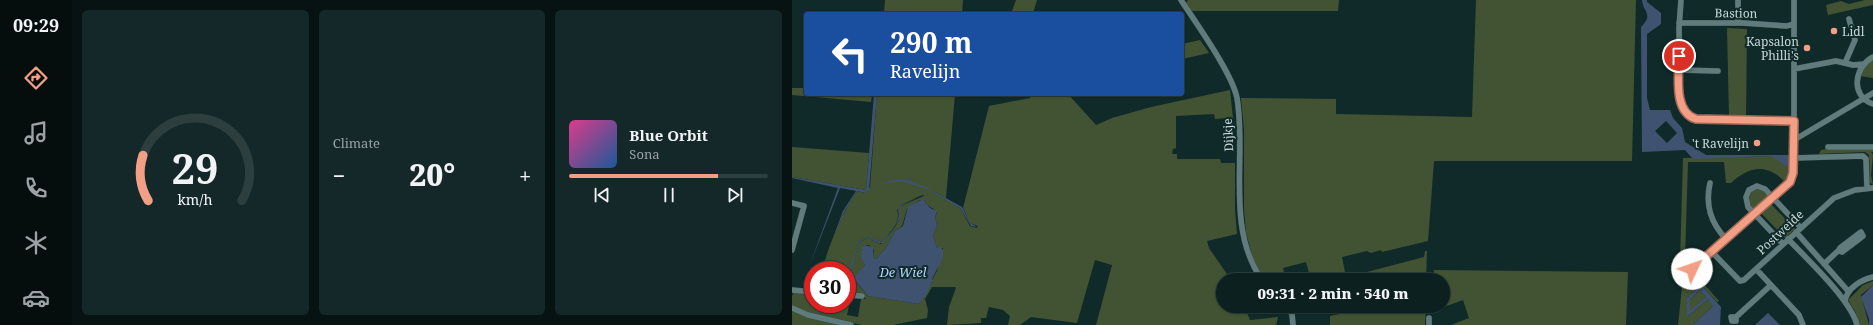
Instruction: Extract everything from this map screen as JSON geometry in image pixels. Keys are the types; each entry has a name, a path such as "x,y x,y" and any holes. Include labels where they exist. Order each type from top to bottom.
{"street":[{"name":"Dijkje","path":"1181,0 1215,53 1237,96 1241,137 1241,220 1249,257 1258,273"},
{"path":"1681,0 1679,23 1679,70 1681,106 1686,113 1692,118 1735,121 1794,121"},
{"path":"1738,0 1738,23"},
{"path":"1692,269 1792,178 1794,158 1794,0"},
{"path":"1845,63 1855,40 1849,19"},
{"name":"Bastion","path":"1679,23 1738,23 1787,26 1793,24"},
{"path":"1873,57 1864,64 1858,74 1857,82 1864,99 1873,104"},
{"path":"1794,69 1836,61 1853,65 1864,64"},
{"path":"1679,70 1718,71"},
{"path":"1794,140 1873,93"},
{"path":"1828,147 1873,147"},
{"path":"1794,158 1863,156 1866,159 1870,188"},
{"path":"1710,183 1708,192 1709,210 1713,224 1726,239"},
{"path":"1783,244 1754,214 1746,201 1746,194 1749,190 1757,186 1763,188 1800,228"},
{"name":"Postweide","path":"1712,252 1740,281 1834,198 1845,193 1870,188"},
{"path":"792,203 804,206 793,241 792,250"},
{"path":"1796,232 1849,292"},
{"path":"1788,239 1845,301 1853,314 1857,325"},
{"path":"1814,267 1824,264 1839,250"},
{"path":"1821,275 1824,264"},
{"path":"1756,268 1799,314 1803,325"},
{"path":"1845,301 1849,292 1863,279 1873,277"},
{"path":"1736,316 1771,285"},
{"path":"792,290 804,291"},
{"path":"856,296 862,296"},
{"path":"792,308 808,315 852,325"},
{"path":"1291,313 1293,325"},
{"path":"1429,318 1429,325"}],"green space":[{"path":"885,0 963,0 962,12 884,12"},
{"path":"1016,0 1037,0 1033,12 1012,12"},
{"path":"1188,0 1339,0 1338,11 1191,11 1186,3"},
{"path":"1476,0 1636,0 1632,161 1434,161 1428,241 1382,252 1381,250 1371,253 1367,251 1342,257 1345,273 1309,273 1306,262 1283,268 1284,273 1261,273 1254,262 1246,233 1244,209 1244,130 1241,98 1336,99 1336,114 1472,117"},
{"path":"1865,0 1873,0 1873,5 1828,15 1826,5 1841,1 1849,4"},
{"path":"1727,28 1747,29 1746,116 1729,116"},
{"path":"1200,40 1209,53 1184,59 1184,44"},
{"path":"1873,60 1873,78 1860,76 1863,68"},
{"path":"792,88 804,88 804,96 872,96 871,102 792,95"},
{"path":"1230,90 1234,128 1230,128 1229,118 1215,119 1214,114 1176,116 1176,148 1173,149 1172,154 1177,154 1177,159 1220,159 1221,163 1235,163 1235,210 1237,234 1207,241 1209,248 1226,273 1216,273 1216,313 1247,313 1250,320 1278,317 1276,325 1096,325 1112,265 1095,260 1077,323 1031,317 1020,325 1008,325 1010,316 1003,310 989,307 986,318 981,318 981,323 947,325 949,307 956,288 955,287 932,287 925,299 928,310 927,318 893,325 862,325 810,313 847,313 847,315 858,317 861,299 866,299 864,296 856,295 856,282 868,296 919,304 927,292 931,282 934,283 932,280 937,271 943,248 937,248 933,236 937,225 935,218 937,212 924,200 920,200 907,209 902,226 895,231 886,248 877,258 874,259 874,250 869,245 864,245 862,255 865,265 856,276 856,261 854,261 859,243 867,238 881,244 891,233 898,222 899,208 897,210 898,219 894,228 882,242 867,237 859,241 853,261 825,261 836,229 851,200 857,191 865,193 870,187 877,96 955,96 946,198 934,192 960,208 970,226 977,228 978,226 970,223 963,208 989,106 1030,98 1030,96 1070,96 1096,125 1112,118 1151,107","holes":["922,195 926,195 900,207 901,205"]},
{"path":"792,147 869,153 866,190 792,177"},
{"path":"1832,148 1873,148 1873,152 1871,152 1873,155 1871,175 1873,185 1870,182 1869,155 1865,152 1819,154 1821,150"},
{"path":"1788,155 1792,155 1791,173 1785,182 1772,172 1765,169 1758,169 1744,173 1731,183 1726,183 1724,162 1688,162 1685,258 1695,266 1693,268 1680,262 1683,158 1772,156 1788,166"},
{"path":"1760,188 1770,197 1754,211 1749,206 1747,199 1752,190"},
{"path":"1771,204 1795,229 1785,238 1761,213"},
{"path":"1425,251 1427,251 1426,273 1367,273 1367,272 1424,257"},
{"path":"1689,267 1719,301 1717,302 1688,270 1686,285 1691,281 1698,288 1687,298 1687,317 1708,299 1714,305 1693,325 1678,325 1684,268"},
{"path":"1434,270 1628,272 1626,325 1451,325 1469,318 1463,300 1450,305 1450,273 1434,273"},
{"path":"1873,281 1873,285 1861,295 1869,325 1859,325 1855,311 1848,300 1863,285"},
{"path":"1700,290 1706,297 1690,312 1690,299"},
{"path":"794,292 804,293 804,311 792,306 792,296"},
{"path":"792,310 811,318 840,325 792,325"},
{"path":"1344,313 1426,313 1425,325 1330,325 1330,316"}],"water":[{"path":"1642,0 1647,0 1647,2 1661,13 1661,24 1647,34 1647,98 1650,110 1670,110 1673,118 1682,128 1685,142 1706,155 1788,155 1788,167 1771,156 1693,159 1685,150 1642,152 1641,27 1647,19 1647,13","holes":["1666,121 1677,133 1667,143 1655,131"]},
{"path":"874,96 877,96 869,190 865,193 857,191 845,211 833,238 843,211 856,191 840,188 811,261 838,188 792,177 866,190"},
{"path":"896,180 907,180 930,189 929,190 902,181 874,185"},
{"path":"935,192 962,207 970,223 978,227 971,226 960,208 934,193"},
{"path":"917,198 899,207 900,217 895,227 899,217 898,209 899,206"},
{"name":"De Wiel","path":"923,199 930,208 937,211 935,218 937,225 933,236 937,248 941,247 943,250 943,258 932,279 934,283 931,282 928,292 919,304 868,296 856,282 856,275 865,265 861,258 862,247 864,245 873,247 874,259 877,258 886,248 895,231 903,226 908,207"},
{"path":"892,230 883,243 867,238 860,242 854,261 852,261 859,241 867,237 882,242"},
{"path":"1688,270 1721,307 1720,325 1693,325 1713,306 1708,299 1687,317 1687,298 1698,288 1691,281 1686,285 1686,271","holes":["1700,290 1706,297 1690,311 1690,299"]},
{"path":"1873,285 1873,325 1869,325 1869,319 1861,297"},
{"path":"1768,313 1780,325 1755,325"}],"place":[{"name":"Lidl","path":"1834,31"},
{"name":"Kapsalon Philli's","path":"1807,48"},
{"name":"'t Ravelijn","path":"1757,143"}],"route":[{"path":"1679,56 1680,100 1683,110 1688,116 1696,119 1735,121 1794,121 1794,158 1793,173 1790,182 1692,269"}]}
